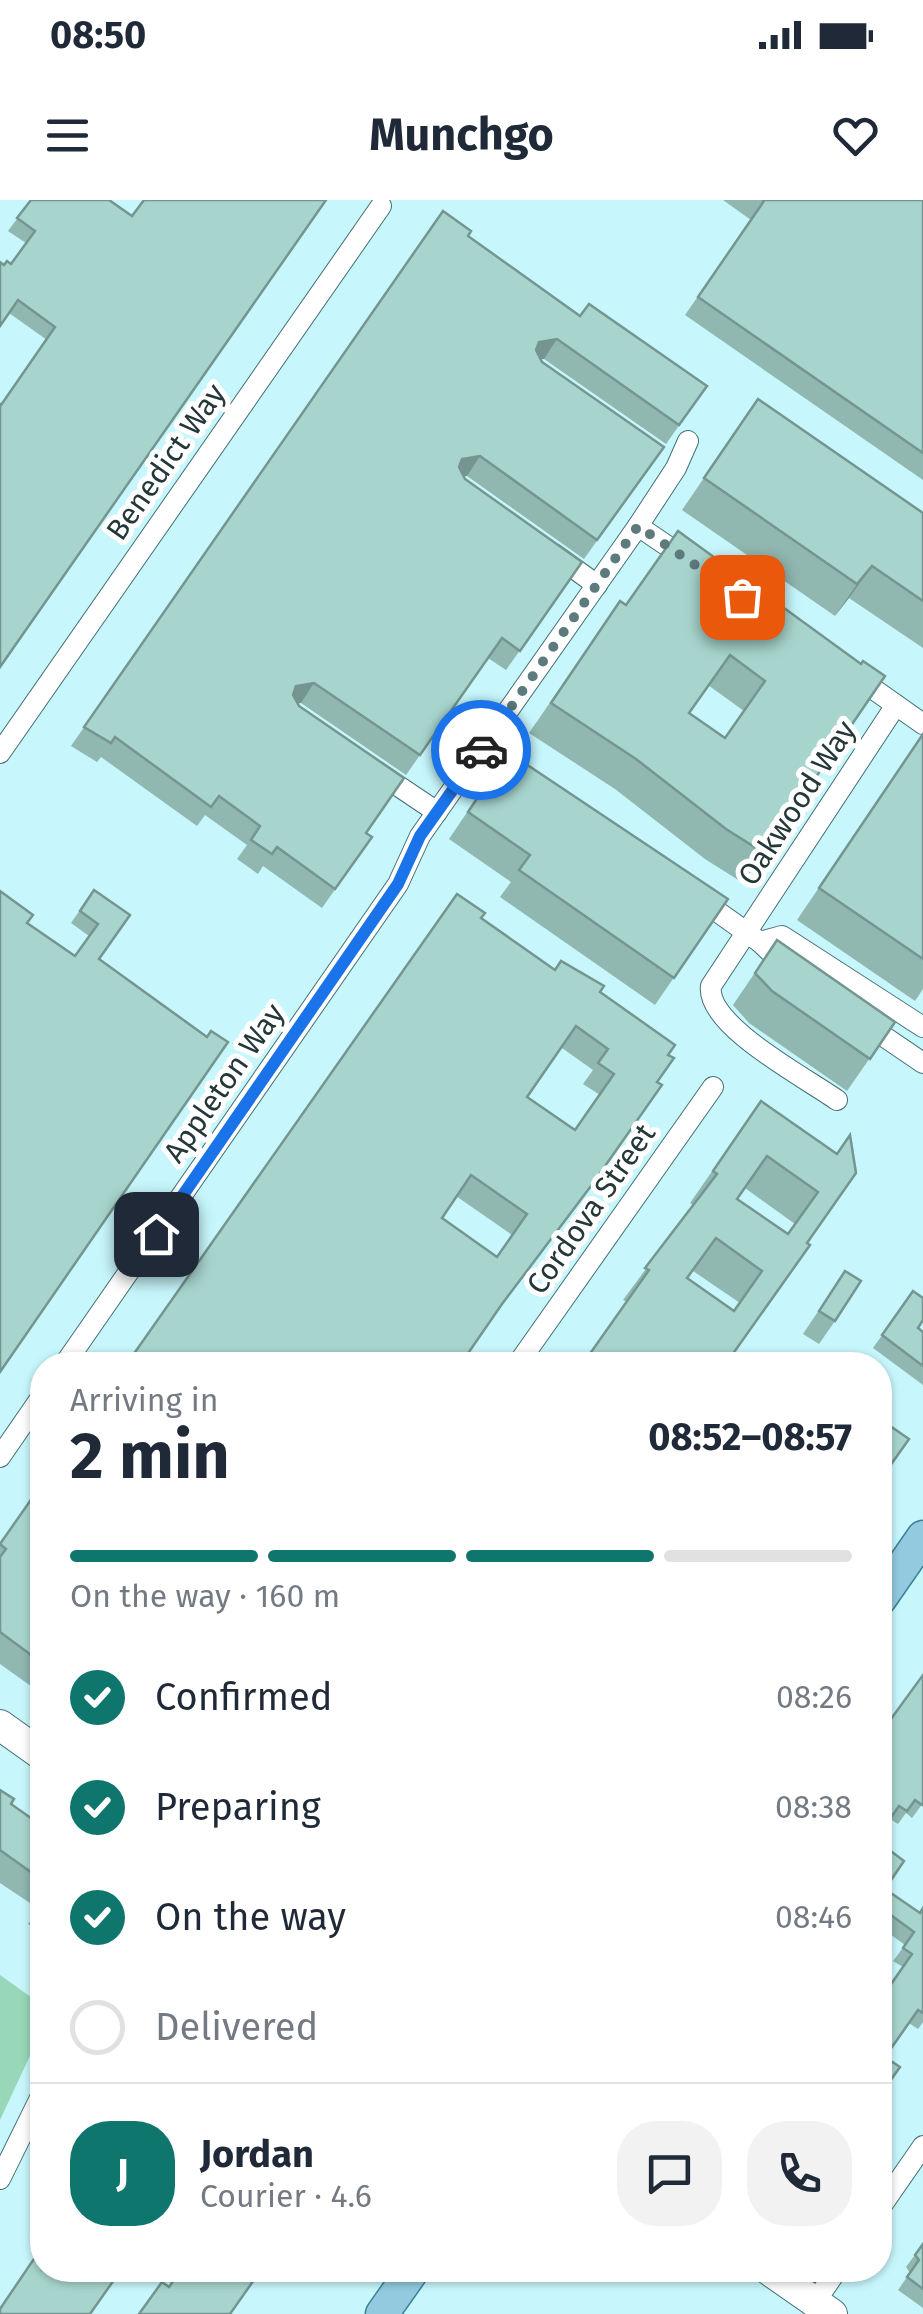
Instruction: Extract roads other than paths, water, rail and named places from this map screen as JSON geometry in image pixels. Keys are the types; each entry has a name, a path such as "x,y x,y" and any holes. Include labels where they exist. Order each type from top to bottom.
{"main road":[{"path":"892,1581 923,1536"},
{"path":"0,1726 30,1747"},
{"path":"382,2314 405,2282"},
{"path":"786,2282 824,2308"}],"street":[{"name":"Benedict Way","path":"0,753 381,206"},
{"name":"Appleton Way","path":"73,1352 398,884 436,812 496,745 638,526 669,462 688,441"},
{"path":"638,526 700,568"},
{"path":"536,541 597,584"},
{"path":"834,662 923,724"},
{"name":"Oakwood Way","path":"837,1100 717,1015 709,996 711,986 754,938 896,705"},
{"path":"357,758 436,812"},
{"path":"678,884 754,938 809,984"},
{"path":"754,938 782,936 923,1027"},
{"path":"853,1016 923,1063"},
{"name":"Cordova Street","path":"526,1352 713,1087"},
{"path":"0,1457 30,1413"},
{"path":"0,2179 30,2118"},
{"path":"892,2191 923,2146"},
{"path":"824,2308 833,2282"}]}
